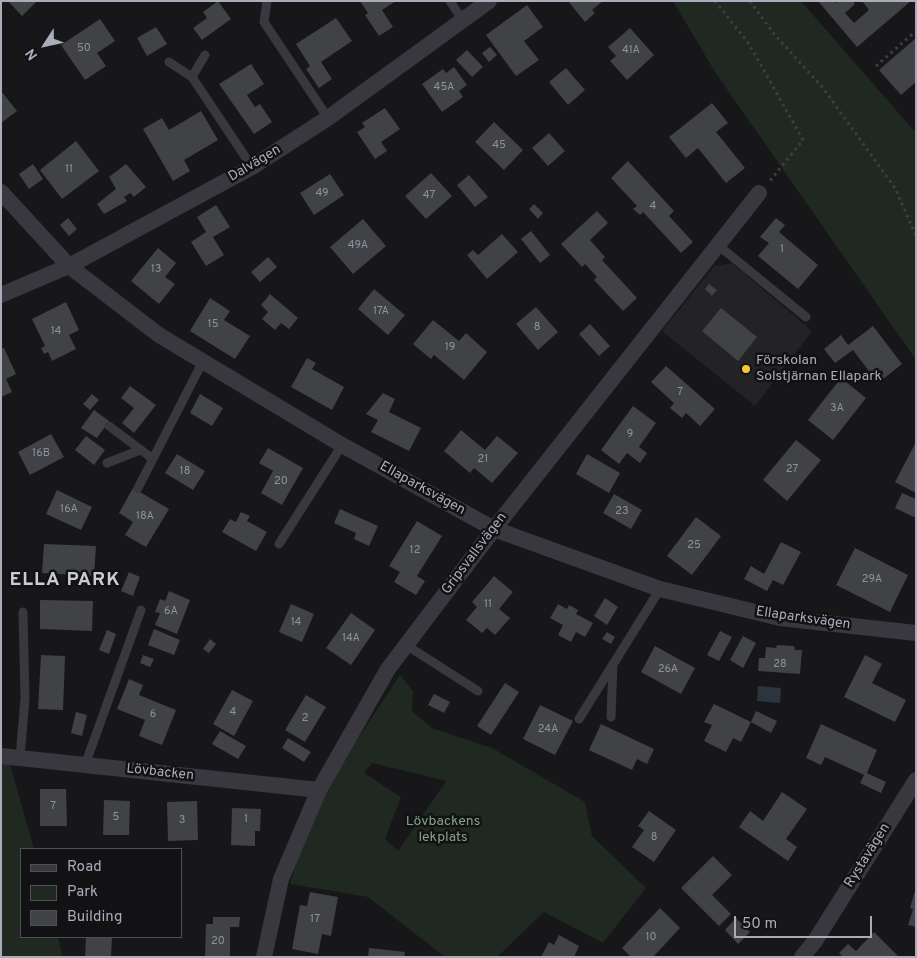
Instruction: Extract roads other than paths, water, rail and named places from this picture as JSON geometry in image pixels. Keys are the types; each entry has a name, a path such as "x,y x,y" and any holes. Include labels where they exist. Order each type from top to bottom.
{"street":[{"name":"Dalvägen","path":"1,295 69,266 252,168 328,118 489,1"},
{"name":"Ellaparksvägen","path":"1,192 69,266 159,335 342,445 494,529 660,589 780,618 916,633"},
{"name":"Gripsvallsvägen","path":"264,957 280,879 319,790 388,669 494,529 759,194"},
{"name":"Lövbacken","path":"1,756 319,790"},
{"name":"Rystavägen","path":"802,957 815,941 916,780"}],"lane":[{"path":"267,1 264,22 328,118"},
{"path":"450,1 463,21"},
{"path":"192,77 205,55"},
{"path":"169,62 192,77 252,168"},
{"path":"719,246 806,317"},
{"path":"138,488 203,361"},
{"path":"108,426 152,459"},
{"path":"279,544 342,445"},
{"path":"108,462 140,450"},
{"path":"579,719 660,589"},
{"path":"85,765 141,610"},
{"path":"20,758 25,698 23,612"},
{"path":"406,645 478,691"},
{"path":"611,717 613,664"}],"place":[{"name":"Förskolan Solstjärnan Ellapark","path":"746,369"}],"district":[{"name":"ELLA PARK","path":"65,581"}],"park label":[{"name":"Lövbackens lekplats","path":"443,830"}]}
